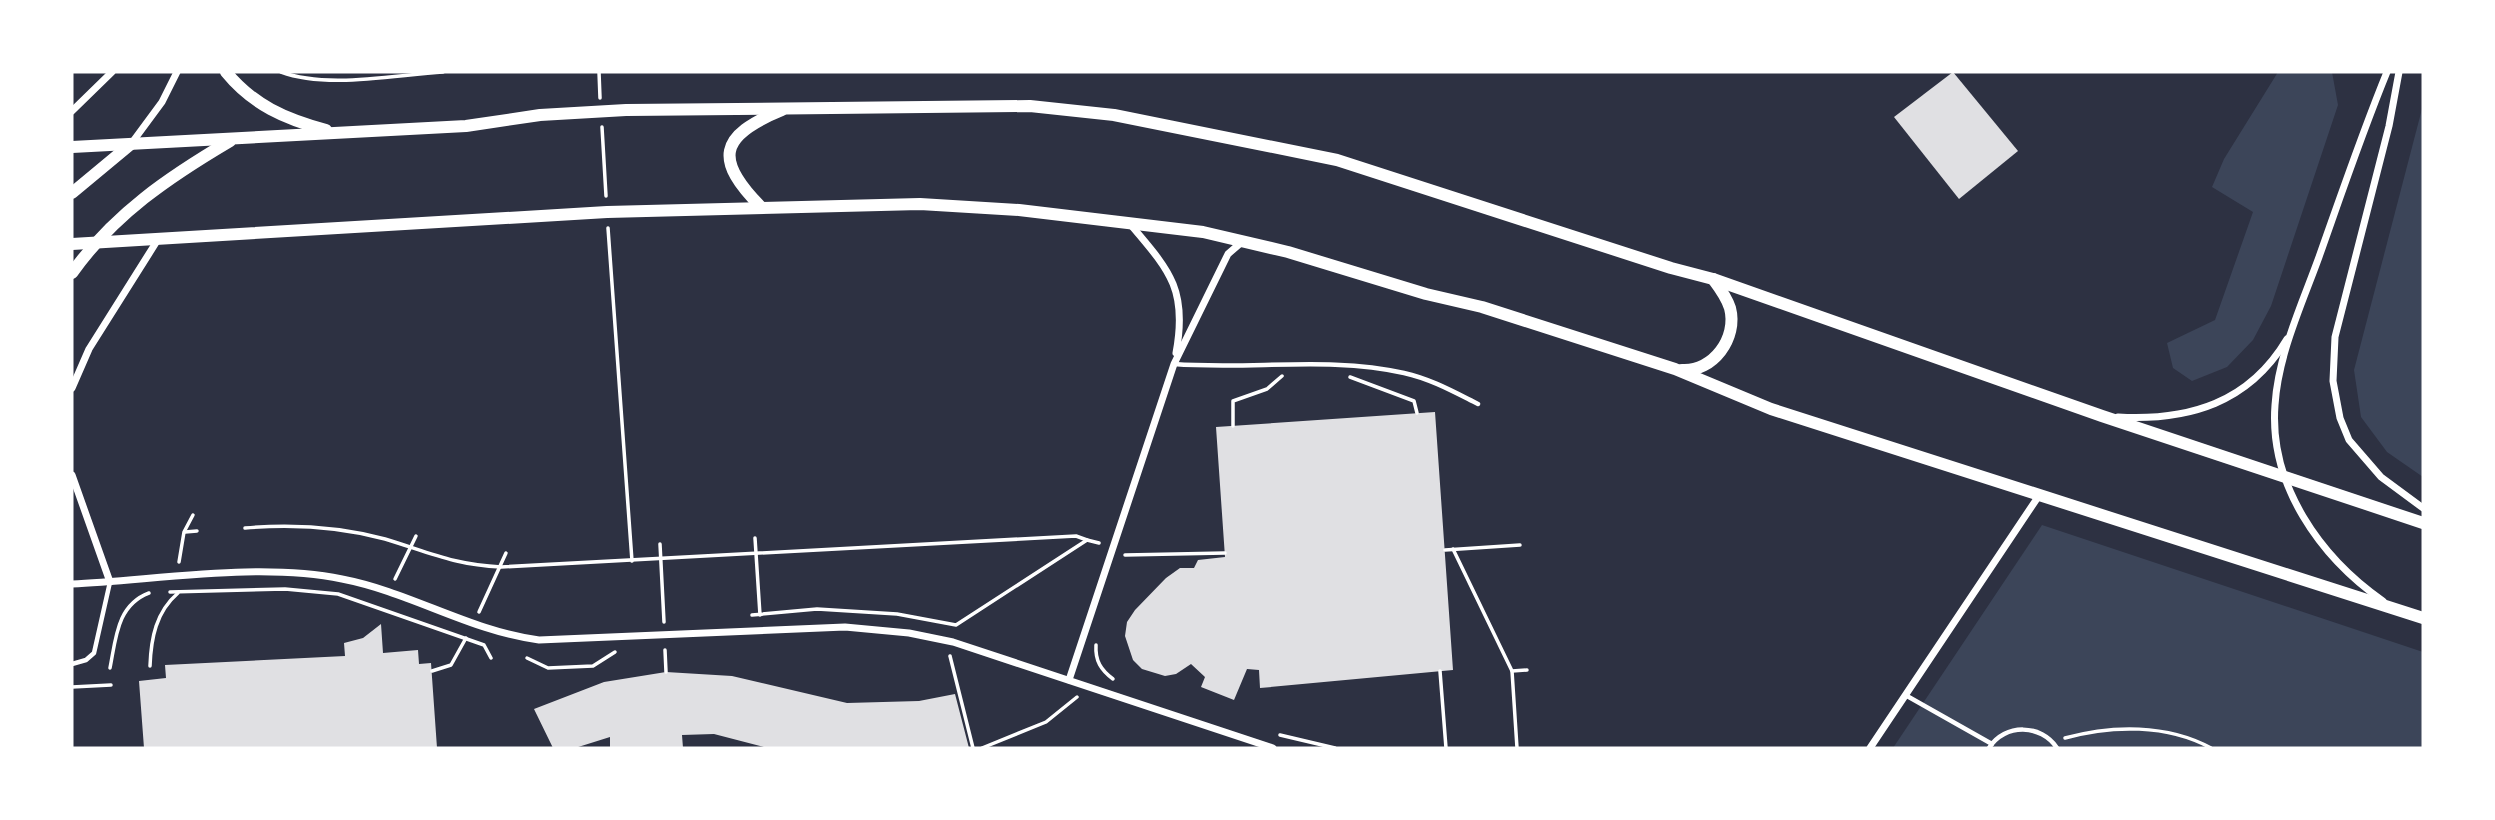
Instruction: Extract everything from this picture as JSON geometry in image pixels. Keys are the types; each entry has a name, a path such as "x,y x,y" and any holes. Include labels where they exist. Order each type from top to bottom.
{"street":[{"path":"72,111 112,72"},
{"path":"72,193 131,144 162,102 177,72"},
{"path":"226,72 256,103 276,114 336,133"},
{"path":"2387,72 2293,330 2275,402 2276,447 2284,477 2303,515 2330,554 2363,587 2395,610"},
{"path":"2399,72 2389,126 2335,337 2333,381 2340,418 2349,440 2381,477 2423,508"},
{"path":"72,147 466,126 540,115 601,111 1030,106 1114,115 1337,160 1658,264 1713,279 2102,416 2423,523"},
{"path":"762,208 743,189 732,171 729,151 738,135 751,123 788,107"},
{"path":"72,273 93,243 159,185 233,139"},
{"path":"72,244 607,212 920,204 1019,210 1243,241 1482,307 1675,369 1771,409 2038,497 2105,514 2423,618"},
{"path":"1130,224 1168,269 1181,307 1174,364"},
{"path":"72,388 89,349 157,241"},
{"path":"1069,680 1174,364 1228,254 1243,241"},
{"path":"1675,369 1696,371 1711,362 1724,346 1730,329 1730,309 1713,279"},
{"path":"2102,416 2152,419 2177,416 2224,400 2264,370 2293,330"},
{"path":"72,475 110,582"},
{"path":"1870,748 2038,497"},
{"path":"72,584 271,572 318,575 378,588 508,636 539,640 806,628 877,629 953,642 1273,748"}],"lane":[{"path":"1174,364 1216,368 1344,366 1404,373 1437,383 1478,404"},
{"path":"72,664 86,660 94,653 110,582"},
{"path":"1907,696 1990,746 2002,735 2029,729 2042,733 2057,748"}],"path":[{"path":"281,72 301,79 329,79 443,72"},
{"path":"599,72 632,561"},
{"path":"1233,426 1233,401 1266,389 1290,366"},
{"path":"1344,366 1352,380 1414,401 1417,413"},
{"path":"179,564 184,532 193,515"},
{"path":"245,528 323,528 366,535 461,564 501,567 1076,537 1098,543"},
{"path":"184,532 197,531"},
{"path":"395,579 416,536"},
{"path":"755,538 760,614"},
{"path":"957,625 1087,540"},
{"path":"660,544 664,622"},
{"path":"1445,550 1520,545"},
{"path":"1453,550 1512,671 1517,748"},
{"path":"478,613 506,553"},
{"path":"1121,566 1125,554 1225,553"},
{"path":"150,666 151,646 161,612 180,591 180,585"},
{"path":"110,668 126,608 136,598 149,593 180,591 285,589 338,594 484,645 491,658"},
{"path":"432,671 451,665 466,638"},
{"path":"1096,638 1095,655 1103,672 1116,682"},
{"path":"652,651 678,649"},
{"path":"665,650 666,672"},
{"path":"527,658 548,668 593,666 613,652 626,652"},
{"path":"940,653 962,660"},
{"path":"950,656 973,748"},
{"path":"1512,671 1527,670"},
{"path":"1440,671 1446,748"},
{"path":"72,687 111,685"},
{"path":"1065,693 1086,699"},
{"path":"982,748 1046,722 1077,697"},
{"path":"2053,742 2092,730 2133,729 2176,733 2211,748"},
{"path":"1269,732 1335,748"}],"shaded area":[{"path":"2278,72 2332,72 2338,105 2271,306 2253,340 2227,367 2192,381 2173,368 2167,343 2215,320 2253,212 2212,187 2224,159"},
{"path":"2423,105 2423,477 2387,452 2361,417 2354,370"},
{"path":"2042,525 2423,652 2423,748 1893,748"}],"building":[{"path":"1953,72 2018,151 1959,199 1894,117"},
{"path":"1435,412 1453,670 1260,688 1259,670 1247,669 1234,700 1201,687 1205,677 1191,664 1176,674 1165,676 1142,669 1133,660 1125,636 1127,622 1135,610 1166,578 1180,568 1194,568 1198,560 1225,557 1216,427"},
{"path":"381,624 383,653 418,650 419,664 431,663 437,748 144,748 139,681 166,678 165,665 345,656 344,643 363,638"},
{"path":"666,672 732,676 847,703 919,701 955,694 969,748 768,748 714,734 682,735 683,748 610,748 610,737 575,748 553,748 534,709 604,682"}]}
